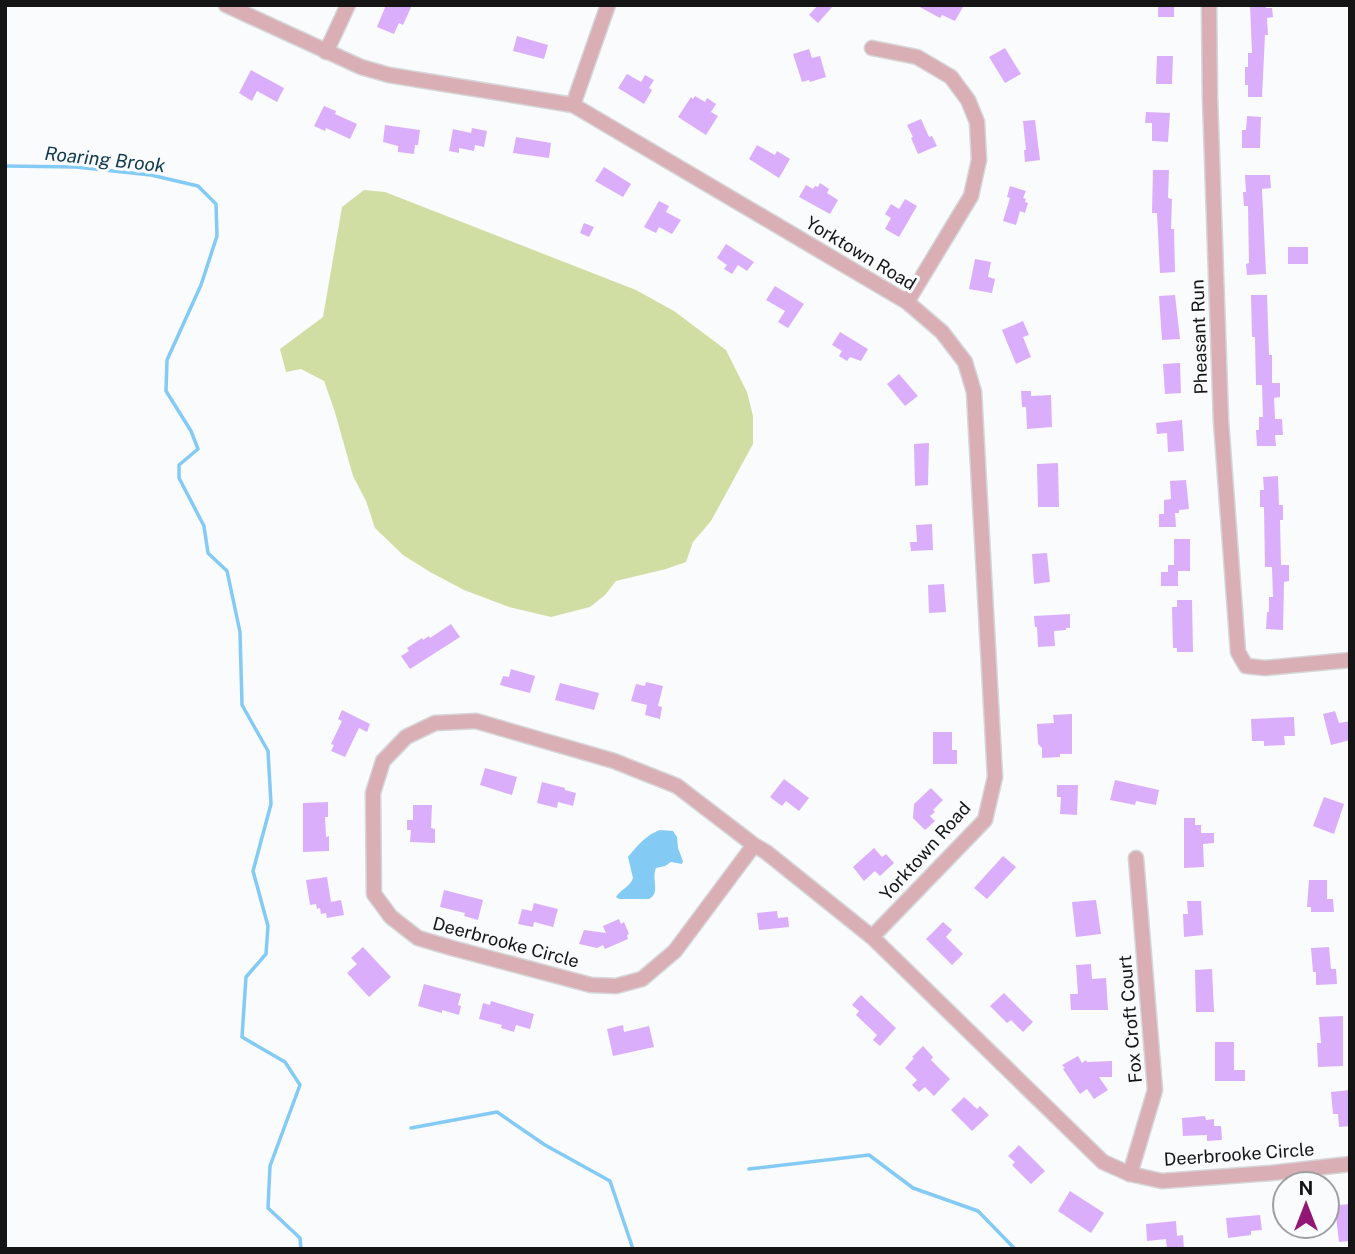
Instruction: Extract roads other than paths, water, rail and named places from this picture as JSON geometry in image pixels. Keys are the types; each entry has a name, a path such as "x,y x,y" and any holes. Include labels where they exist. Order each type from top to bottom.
{"street":[{"name":"Yorktown Road","path":"226,5 361,67 389,75 573,105 906,302 942,332 965,362 974,392 995,778 985,820 873,937"},
{"path":"326,52 348,5"},
{"path":"573,105 608,5"},
{"name":"Pheasant Run","path":"1209,5 1222,421 1238,652 1246,666 1265,668 1350,660"},
{"path":"873,48 917,57 951,77 968,100 977,122 979,160 971,196 906,302"},
{"name":"Deerbrooke Circle","path":"754,845 675,951 642,979 616,986 591,985 418,937 391,917 374,894 373,793 383,761 406,737 435,723 476,720 614,761 677,786 766,852 873,937 1103,1162 1130,1174 1162,1181 1350,1164"},
{"name":"Fox Croft Court","path":"1130,1174 1154,1090 1136,858"}],"water":[{"path":"660,830 673,831 677,837 682,864 671,862 656,868 655,889 649,899 619,899 616,897 633,878 628,857 646,838"}],"waterway":[{"name":"Roaring Brook","path":"5,166 76,167 151,175 198,186 216,204 217,236 201,285 167,360 166,391 191,431 198,449 179,465 179,478 204,526 208,553 227,571 240,632 242,705 268,751 271,804 253,871 268,926 266,954 246,977 242,1037 285,1062 300,1085 270,1166 268,1208 300,1238 301,1249"},
{"path":"411,1128 497,1112 545,1145 610,1181 633,1249"},
{"path":"749,1169 869,1155 913,1188 978,1211 1015,1249"}]}
